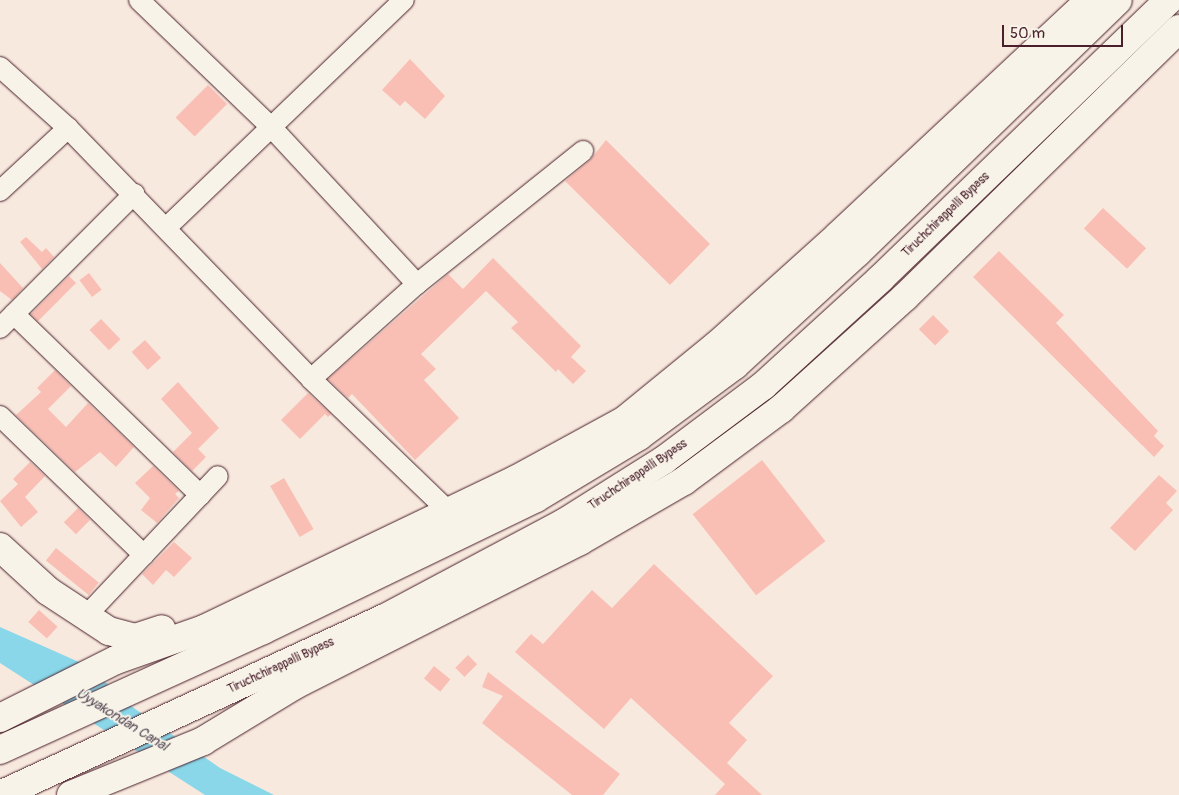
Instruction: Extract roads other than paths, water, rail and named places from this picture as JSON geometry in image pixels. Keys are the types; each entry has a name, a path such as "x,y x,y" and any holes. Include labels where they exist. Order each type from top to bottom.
{"main road":[{"path":"0,718 116,660 204,629 515,480 624,420 717,345 1090,0"},
{"path":"0,750 144,682 263,630 527,502 639,436 735,365 857,253 1118,0"},
{"name":"Tiruchchirappalli Bypass","path":"0,795 385,618 564,524 664,460 763,386 880,279 1169,0"},
{"path":"72,795 137,770 203,741 295,685 580,541 706,464 781,409 905,297 1179,29"},
{"path":"0,547 48,591 109,632 135,638 209,613 255,604"}],"street":[{"path":"139,0 272,128 417,284"},
{"path":"167,227 272,128 400,2"},
{"path":"0,67 68,128 167,227 311,379 448,511"},
{"path":"0,191 68,128"},
{"path":"311,379 417,284 583,151"},
{"path":"134,194 7,321 200,495"},
{"path":"0,416 144,555"},
{"path":"86,616 218,476"}],"water":[{"name":"Uyyakondan Canal","path":"0,627 88,666 131,706 220,768 274,795 205,795 0,663"}]}
